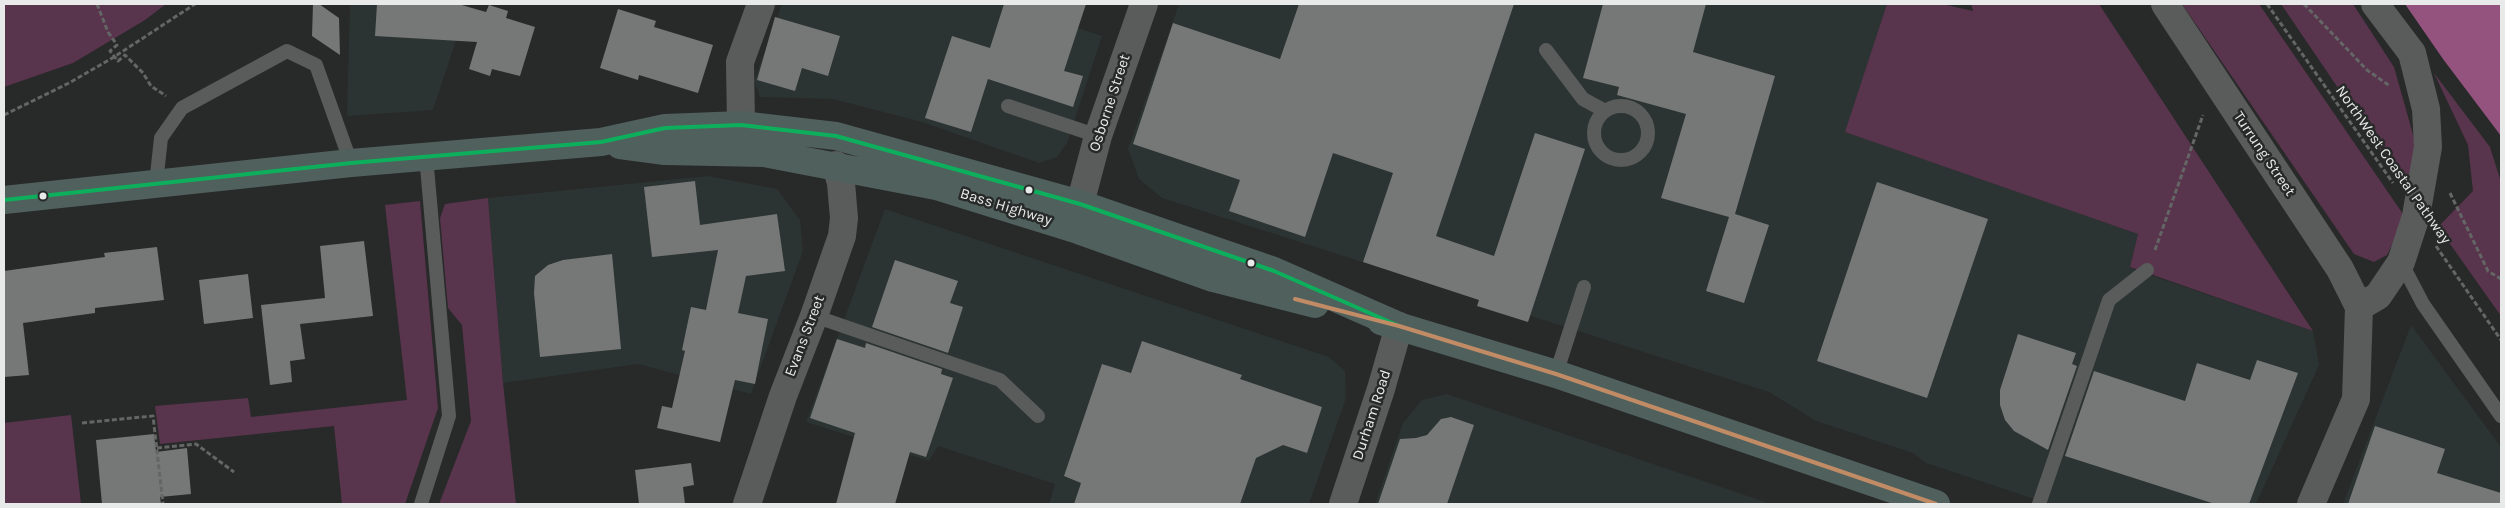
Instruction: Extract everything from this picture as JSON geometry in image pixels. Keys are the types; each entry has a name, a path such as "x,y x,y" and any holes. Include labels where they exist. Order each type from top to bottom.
{"highway":[{"name":"Bass Highway","path":"4,200 351,162 601,142 665,128 742,125 836,136 1080,204 1274,271 1399,326"},
{"name":"Bass Highway","path":"601,142 665,151 764,153 836,165 936,186 1078,230 1213,278 1399,326 1556,374 1936,504"}],"street":[{"path":"742,125 740,62 760,4"},
{"name":"Osborne Street","path":"1080,204 1098,136 1144,4"},
{"name":"Turrung Street","path":"2165,4 2340,269 2359,307"},
{"path":"2311,504 2356,398 2359,307 2378,296 2401,262 2416,216 2428,147 2426,109 2412,53 2375,4"},
{"name":"Evans Street","path":"747,504 782,396 814,316 842,236 844,218 841,183 836,165"},
{"name":"Durham Road","path":"1343,504 1384,380 1399,326"}],"lane":[{"path":"1546,50 1583,99 1605,111 1622,105 1639,112 1648,127 1649,136 1641,152 1634,158 1616,160 1600,152 1593,135 1594,126 1605,111"},
{"path":"156,184 160,138 182,108 288,51 316,65 351,162"},
{"path":"1008,106 1098,136"},
{"path":"421,504 449,416 426,156"},
{"path":"2401,262 2423,304 2501,416"},
{"path":"2039,504 2109,300 2148,270"},
{"path":"1556,374 1584,287"},
{"path":"814,316 1000,380 1038,416"}],"path":[{"path":"97,4 108,32 117,45 110,51 114,57 118,61 125,55 143,73 151,86 182,108"},
{"path":"4,115 69,83 114,57 195,4"},
{"name":"NorthWest Coastal Pathway","path":"2267,4 2501,340"},
{"path":"2304,4 2367,70 2426,109"},
{"path":"2148,270 2215,81"},
{"path":"2449,191 2488,271 2501,280"},
{"path":"82,423 153,416 164,504"},
{"path":"157,448 196,444 234,472"}],"shaded area":[{"path":"4,4 166,4 145,20 73,63 4,87"},
{"path":"350,4 468,4 433,110 347,116"},
{"path":"782,4 1006,4 1102,36 1067,143 1057,157 1039,163 922,122 833,99 760,97 754,81"},
{"path":"1179,4 1887,4 1846,132 2138,234 2130,268 2313,331 2319,365 2256,504 2054,504 2031,498 1926,463 1913,453 1816,421 1769,392 1162,198 1139,179 1128,149"},
{"path":"1887,4 1942,4 1973,11 1971,4 2099,4 2313,331 2130,267 2138,234 1845,132"},
{"path":"2182,4 2259,4 2405,217 2387,255 2374,262 2354,254"},
{"path":"2281,4 2353,4 2394,67 2416,145 2408,191"},
{"path":"2405,4 2501,4 2501,136 2443,59"},
{"path":"2434,73 2490,147 2501,182 2501,316 2438,227 2473,191 2468,145"},
{"path":"708,176 777,189 800,220 803,251 751,394 638,364 503,383 488,198"},
{"path":"488,198 503,383 516,504 439,504 471,421 462,325 448,308 440,218 445,204"},
{"path":"420,201 438,408 405,504 342,504 334,426 160,444 155,406 248,398 251,417 407,400 385,205"},
{"path":"885,209 1329,357 1345,371 1346,398 1309,504 1049,504 1055,484 938,446 929,461 806,422"},
{"path":"2411,325 2501,447 2501,504 2343,504"},
{"path":"1447,394 1771,504 1375,504 1403,423 1422,400"},
{"path":"71,415 81,504 4,504 4,423"}],"building":[{"path":"313,4 319,4 339,18 340,55 312,36"},
{"path":"377,4 458,4 486,12 489,5 508,11 506,18 535,27 520,76 492,69 490,76 469,69 477,42 375,36"},
{"path":"1004,4 1086,4 1064,71 1083,76 1073,107 988,79 971,132 925,118 952,36 990,48"},
{"path":"1299,4 1514,4 1436,236 1494,256 1535,133 1585,149 1528,322 1477,306 1479,300 1363,262 1393,173 1333,153 1305,237 1229,211 1240,180 1133,144 1173,23 1280,59"},
{"path":"1603,4 1706,4 1693,52 1775,76 1735,214 1769,225 1744,303 1706,291 1729,217 1661,198 1686,114 1617,95 1619,87 1583,78"},
{"path":"618,9 656,21 654,27 713,45 698,93 639,75 638,80 600,68"},
{"path":"775,17 840,36 828,76 802,68 795,91 757,80"},
{"path":"695,181 700,225 777,214 785,271 746,276 738,313 768,319 755,384 735,380 720,442 657,428 662,406 672,408 685,351 682,350 691,307 706,310 718,250 652,257 644,187"},
{"path":"1877,182 1988,219 1927,398 1817,361"},
{"path":"364,241 373,316 300,324 305,359 290,361 292,382 270,385 261,305 325,298 320,246"},
{"path":"157,247 164,300 95,308 95,313 23,323 29,375 4,377 4,271 105,257 104,253"},
{"path":"612,254 621,349 540,357 534,293 535,276 548,265 563,260"},
{"path":"895,260 958,281 950,303 963,307 948,353 872,327"},
{"path":"248,274 253,318 204,324 199,280"},
{"path":"2018,334 2076,353 2072,364 2077,366 2048,450 2014,431 2005,420 2000,405 2000,390"},
{"path":"837,339 865,348 866,343 942,369 941,374 953,378 926,457 910,452 895,504 836,504 855,433 810,418"},
{"path":"1142,341 1242,375 1240,379 1322,407 1307,453 1283,445 1256,458 1240,504 1074,504 1081,483 1064,476 1102,364 1131,373"},
{"path":"2257,360 2298,373 2249,504 2215,504 2065,456 2094,371 2185,401 2197,363 2250,380"},
{"path":"1451,417 1474,425 1447,504 1378,504 1400,439 1427,435 1441,419"},
{"path":"2375,426 2445,449 2437,473 2501,493 2501,504 2348,504"},
{"path":"154,434 156,452 187,448 191,494 160,497 161,504 102,504 96,440"},
{"path":"691,463 694,485 683,487 685,504 639,504 635,470"}],"transit line":[{"path":"4,200 351,163 601,142 665,128 741,125 836,136 1080,204 1274,271 1399,326"},
{"path":"1295,299 1399,326 1556,374 1936,504"}]}
